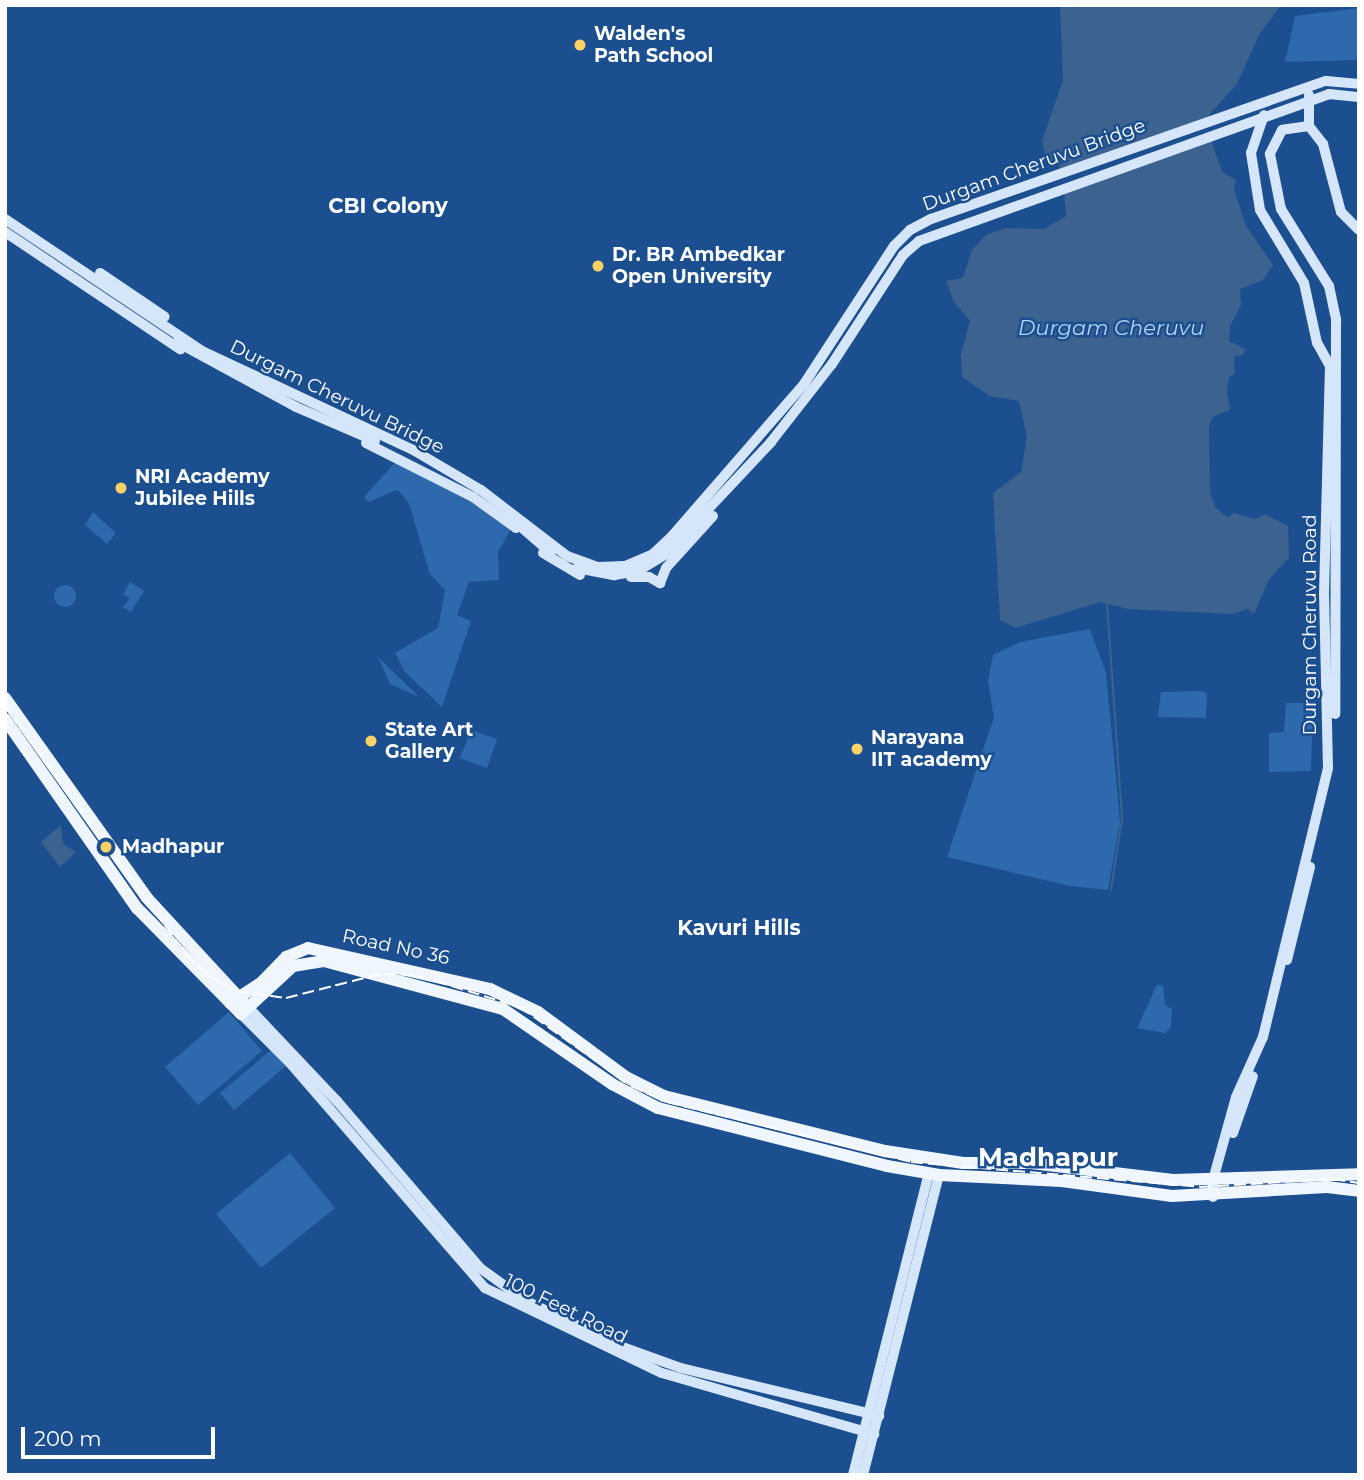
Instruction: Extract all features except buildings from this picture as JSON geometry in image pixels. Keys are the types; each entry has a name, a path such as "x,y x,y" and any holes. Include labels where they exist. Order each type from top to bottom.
{"main road":[{"path":"1359,76 1334,74 1310,82 1309,126 1323,144 1341,212 1359,230"},
{"name":"Durgam Cheruvu Bridge","path":"5,217 202,351 415,451 481,490 567,556 586,565 625,566 653,554 804,384 894,246 910,230 931,219 1326,81 1359,83"},
{"name":"Durgam Cheruvu Road","path":"1310,82 1264,114 1251,153 1263,221 1304,283 1317,343 1330,366 1329,778"},
{"name":"Durgam Cheruvu Bridge","path":"5,230 207,362 321,419 413,457 483,498 582,571 614,575 654,562 771,442 832,364 903,255 919,241 1329,94 1359,97"},
{"path":"1291,104 1290,127 1309,126"},
{"name":"Durgam Cheruvu Road","path":"1217,1196 1217,1179 1236,1097 1266,1037 1329,778 1336,320 1329,286 1290,224 1276,193 1272,144 1290,127"},
{"path":"5,217 122,286 207,347 458,468 574,553 597,560 624,559 651,547 757,438"},
{"path":"5,230 218,374 288,410 411,462 474,497 558,565 579,575 607,579 639,575 660,583 662,577 768,453 771,442"},
{"path":"288,410 307,397"},
{"path":"624,559 662,577"},
{"path":"5,698 147,898 234,1000"},
{"path":"5,719 137,908 245,1010"},
{"name":"Road No 36","path":"234,1000 286,957 309,948 472,984 522,1004 562,1028 626,1077 664,1096 885,1152 963,1163 1031,1164 1173,1180 1359,1174"},
{"name":"Road No 36","path":"245,1010 293,966 310,960 357,967 503,1009 639,1101 667,1111 934,1174 1015,1178 1217,1196 1327,1187 1359,1191"},
{"path":"467,998 472,984"},
{"name":"100 Feet Road","path":"245,1010 337,1101 485,1288 585,1339 662,1373 868,1432"},
{"path":"853,1475 873,1415 934,1174"},
{"name":"100 Feet Road","path":"435,1223 494,1279 526,1301 625,1348 744,1387 873,1415"},
{"path":"863,1475 868,1432"}],"shaded area":[{"path":"1359,8 1359,60 1285,62 1295,16"},
{"path":"398,459 513,525 498,552 499,580 469,582 457,615 471,621 442,707 405,672 395,653 438,628 445,590 430,574 409,504 401,493 396,490 369,502 364,497"},
{"path":"93,512 116,533 107,544 85,525"},
{"path":"130,582 144,591 131,612 122,607 130,599 123,594"},
{"path":"65,585 73,588 76,596 73,604 65,607 57,604 54,596 57,588"},
{"path":"1090,629 1106,673 1120,822 1108,890 1070,886 947,857 994,717 988,681 993,655 1020,642"},
{"path":"378,657 419,697 390,684"},
{"path":"1202,691 1207,694 1206,718 1158,717 1161,692"},
{"path":"1286,703 1313,703 1311,771 1269,772 1269,733 1284,732"},
{"path":"471,730 497,739 487,768 460,758"},
{"path":"1157,985 1163,986 1165,1005 1172,1009 1171,1027 1165,1033 1137,1028"},
{"path":"229,1012 262,1051 198,1105 165,1067"},
{"path":"271,1050 286,1066 234,1110 220,1093"},
{"path":"290,1153 335,1208 261,1268 216,1214"}],"water":[{"name":"Durgam Cheruvu","path":"1060,5 1281,5 1259,35 1237,84 1209,115 1207,128 1222,172 1236,180 1234,189 1246,226 1273,265 1263,280 1240,289 1241,305 1230,326 1229,341 1245,349 1243,355 1234,356 1235,374 1229,377 1227,391 1230,410 1213,417 1209,426 1210,493 1215,507 1227,517 1235,513 1255,519 1265,514 1288,526 1289,558 1269,579 1254,614 1248,609 1232,614 1128,609 1100,602 1015,628 1000,620 993,493 1021,472 1027,437 1019,401 990,396 962,377 961,354 970,321 954,302 946,281 963,278 972,250 987,234 1006,228 1044,229 1066,216 1063,176 1057,162 1046,158 1042,141 1063,80"},
{"path":"61,825 63,844 76,852 60,867 41,842"}],"pier":[{"path":"1211,119 1212,140 1062,192 1060,177"}],"waterway":[{"path":"1107,603 1122,819 1111,890"}],"railway":[{"path":"5,706 186,954 208,975 236,991 286,998 384,973 419,976 520,1007 631,1086 667,1102 911,1162 1200,1187 1333,1179 1359,1183"}],"place":[{"name":"Walden's Path School","path":"580,45"},
{"name":"Dr. BR Ambedkar Open University","path":"598,266"},
{"name":"NRI Academy Jubilee Hills","path":"121,488"},
{"name":"State Art Gallery","path":"371,741"},
{"name":"Narayana IIT academy","path":"857,749"},
{"name":"Madhapur","path":"106,847"}],"district":[{"name":"CBI Colony","path":"388,206"},
{"name":"Kavuri Hills","path":"739,928"},
{"name":"Madhapur","path":"1048,1158"}]}
